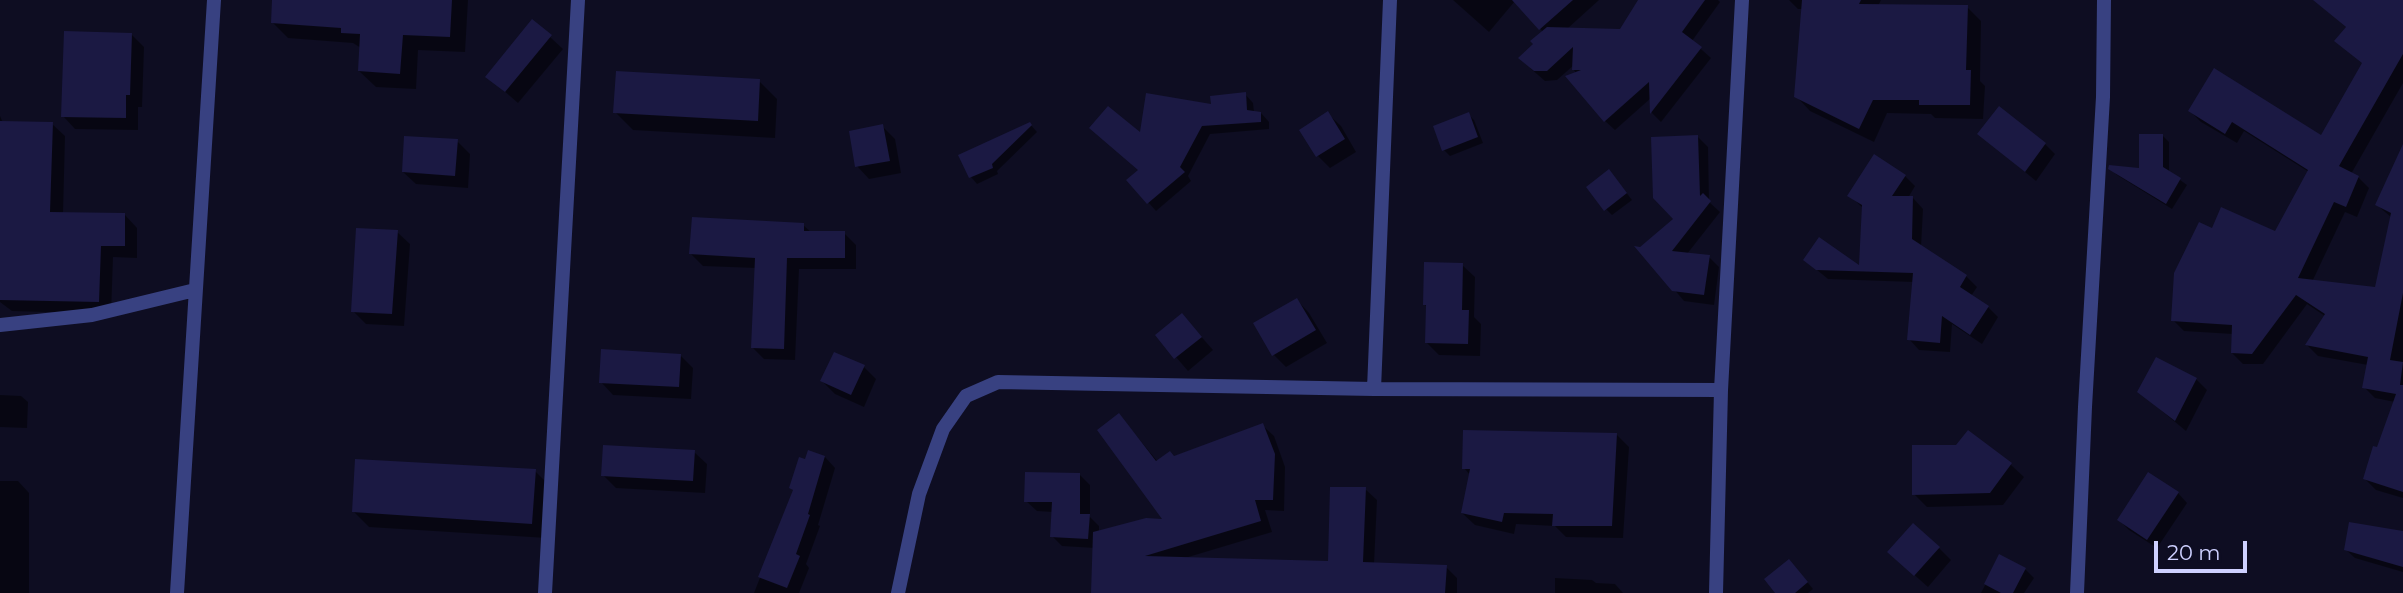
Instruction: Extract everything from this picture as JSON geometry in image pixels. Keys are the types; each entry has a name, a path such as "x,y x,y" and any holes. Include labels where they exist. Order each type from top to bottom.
{"street":[{"path":"177,593 214,0"},
{"path":"545,593 578,0"},
{"path":"1374,389 1391,0"},
{"path":"1716,593 1721,390 1742,0"},
{"path":"2077,593 2103,96 2104,0"},
{"path":"0,325 92,315 195,290"},
{"path":"898,593 919,494 943,429 966,396 998,382 1374,389 1721,390"}],"building":[{"path":"272,0 452,0 450,37 403,35 400,74 358,71 360,34 341,33 341,28 271,23"},
{"path":"1512,0 1573,0 1539,30"},
{"path":"1638,0 1705,0 1682,32 1702,47 1650,114 1649,82 1604,122 1565,76 1581,70 1572,70 1573,47 1547,71 1534,71 1518,58 1533,44 1530,41 1547,27 1620,29"},
{"path":"1802,0 1861,0 1859,4 1968,5 1966,70 1971,70 1970,105 1919,105 1919,100 1873,100 1859,129 1794,97"},
{"path":"2313,0 2403,0 2403,54 2339,166 2359,176 2346,207 2334,202 2298,278 2375,287 2391,213 2375,205 2403,144 2403,293 2390,360 2403,362 2400,385 2403,385 2403,492 2363,479 2373,446 2377,447 2396,394 2362,388 2368,357 2305,345 2325,314 2296,295 2252,354 2231,353 2232,325 2171,321 2174,273 2199,222 2212,228 2221,207 2275,231 2308,170 2232,122 2225,134 2188,111 2214,68 2321,135 2362,63 2334,41 2346,27"},
{"path":"532,19 552,35 505,92 485,77"},
{"path":"64,31 132,33 130,95 126,95 126,118 61,117"},
{"path":"616,71 760,79 758,121 613,113"},
{"path":"1246,92 1247,110 1261,112 1261,122 1202,126 1180,167 1185,172 1147,204 1126,180 1138,170 1089,128 1108,106 1140,132 1146,93 1211,104 1210,96"},
{"path":"1999,106 2046,143 2025,172 1977,134"},
{"path":"1328,111 1345,139 1316,157 1299,130"},
{"path":"1469,112 1478,137 1442,151 1433,126"},
{"path":"0,121 53,122 50,212 125,213 125,246 101,246 99,302 0,300"},
{"path":"1030,122 1032,125 992,164 993,168 969,178 958,155"},
{"path":"883,124 890,161 855,167 849,131"},
{"path":"2139,134 2163,134 2163,167 2181,178 2166,204 2108,169 2109,165 2139,168"},
{"path":"1698,135 1700,196 1703,193 1711,201 1672,251 1710,255 1704,295 1672,291 1634,246 1640,247 1673,219 1653,198 1651,137"},
{"path":"404,136 458,139 455,176 402,172"},
{"path":"1874,154 1906,175 1892,196 1913,196 1912,239 1967,275 1960,287 1989,306 1970,335 1942,316 1940,343 1907,340 1913,273 1816,270 1803,260 1819,237 1859,265 1862,205 1847,196"},
{"path":"1609,169 1627,193 1604,211 1586,187"},
{"path":"692,217 804,223 804,231 845,231 845,258 787,258 784,349 751,348 755,258 689,254"},
{"path":"356,228 398,230 392,314 351,312"},
{"path":"1424,262 1463,263 1462,310 1469,310 1468,344 1425,343"},
{"path":"1297,298 1316,330 1272,356 1253,323"},
{"path":"1182,313 1202,337 1174,359 1155,335"},
{"path":"601,349 681,354 679,387 599,383"},
{"path":"834,352 865,365 851,395 820,381"},
{"path":"2156,357 2197,378 2175,421 2137,392"},
{"path":"1119,413 1156,461 1170,451 1174,456 1263,423 1275,454 1273,500 1255,500 1261,521 1145,556 1328,561 1330,487 1366,487 1363,562 1447,565 1445,593 1091,593 1093,532 1146,518 1162,519 1097,430"},
{"path":"1463,430 1617,433 1612,526 1552,526 1553,514 1504,513 1502,522 1461,513 1470,469 1462,469"},
{"path":"1968,430 2012,463 1990,493 1912,495 1912,445 1956,445"},
{"path":"603,445 695,450 693,481 601,476"},
{"path":"808,450 825,456 808,514 810,515 796,554 800,556 787,588 758,577 793,490 789,488 799,457 805,459"},
{"path":"355,459 536,469 532,524 352,512"},
{"path":"1025,472 1080,473 1080,514 1090,514 1088,539 1050,537 1052,502 1024,502"},
{"path":"2148,472 2179,492 2147,540 2117,520"},
{"path":"2349,522 2403,531 2403,567 2344,550"},
{"path":"1913,523 1940,547 1914,576 1887,552"},
{"path":"1999,554 2026,568 2013,593 2001,593 1984,584"},
{"path":"1789,559 1808,582 1795,593 1775,593 1764,579"}]}
